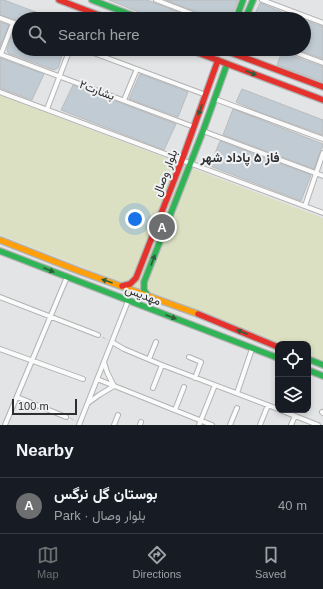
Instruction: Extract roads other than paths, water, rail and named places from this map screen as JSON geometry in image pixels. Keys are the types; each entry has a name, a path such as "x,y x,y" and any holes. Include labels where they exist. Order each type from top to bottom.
{"street":[{"path":"59,0 72,2 90,12"},
{"path":"92,0 124,12"},
{"path":"156,0 188,12"},
{"path":"239,12 243,0"},
{"path":"248,12 252,0"},
{"path":"262,0 294,12"},
{"path":"0,18 12,23"},
{"path":"311,18 323,23"},
{"path":"1,54 12,26"},
{"name":"بشارت۲","path":"1,54 194,127"},
{"path":"47,109 67,56"},
{"path":"103,56 206,95"},
{"path":"207,56 323,100"},
{"path":"245,56 323,87"},
{"path":"304,56 323,63"},
{"name":"بلوار وصال","path":"122,286 130,284 136,278 182,160 218,60"},
{"name":"بلوار وصال","path":"148,296 144,290 144,282 203,131 227,64"},
{"path":"124,100 137,69"},
{"path":"0,92 323,213"},
{"path":"215,99 323,139"},
{"path":"203,131 323,176"},
{"path":"305,206 323,153"},
{"name":"مهدیس","path":"0,240 185,309 275,346"},
{"name":"مهدیس","path":"0,251 275,358"},
{"path":"28,262 32,253"},
{"path":"5,425 67,277"},
{"path":"0,297 98,335"},
{"path":"80,424 128,301"},
{"path":"112,342 124,349 162,365 275,408"},
{"path":"148,359 156,342"},
{"path":"237,393 252,348"},
{"path":"0,349 83,379"},
{"path":"189,357 201,362 195,378"},
{"path":"311,360 323,365"},
{"path":"104,362 114,386"},
{"path":"153,388 162,365"},
{"path":"311,371 323,376"},
{"path":"97,379 175,410 200,423 212,425"},
{"path":"200,423 215,385"},
{"path":"88,404 114,386"},
{"path":"175,410 184,387"},
{"path":"17,397 66,417"},
{"path":"260,425 268,405"},
{"path":"230,425 237,408"},
{"path":"288,413 318,425"},
{"path":"114,425 118,415"},
{"path":"291,425 295,416"}],"place":[{"name":"بوستان گل نرگس","path":"162,227"}],"district":[{"name":"فاز ۵ پاداد شهر","path":"240,157"}]}
